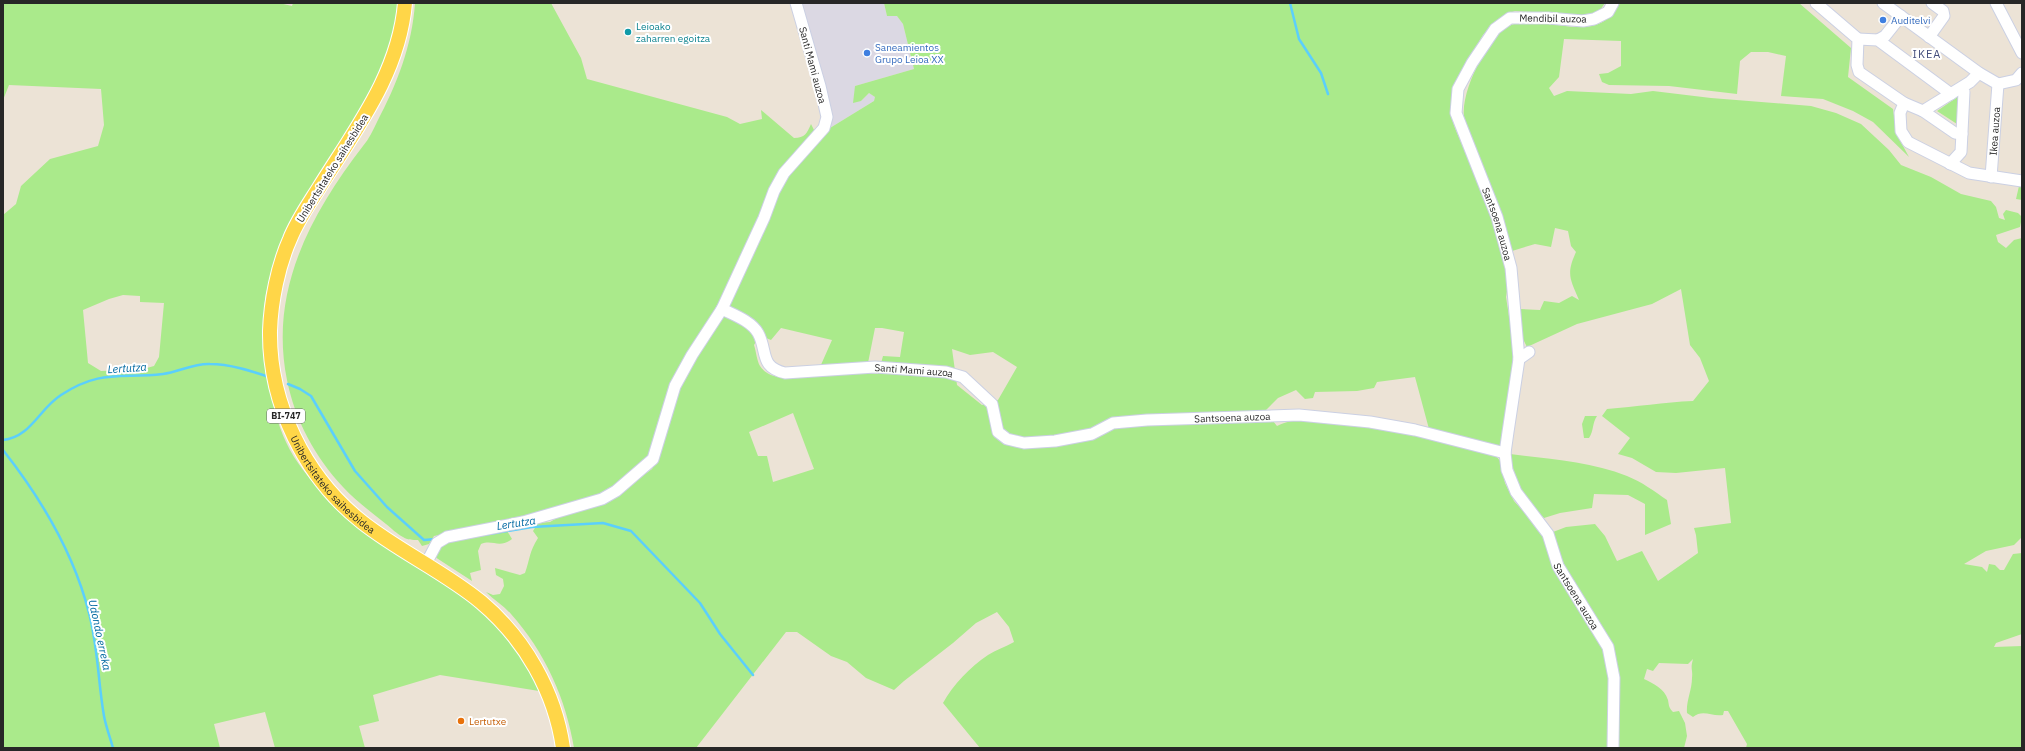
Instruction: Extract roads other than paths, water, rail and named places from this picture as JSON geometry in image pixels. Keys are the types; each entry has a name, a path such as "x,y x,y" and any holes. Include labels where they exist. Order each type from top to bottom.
{"main road":[{"name":"Unibertsitateko saihesbidea","path":"405,3 399,38 391,65 380,89 361,124 306,209 290,238 281,265 274,299 270,330 273,363 278,392 296,442 320,480 341,504 383,537 482,603 510,631 529,657 547,690 560,729 563,748"},
{"name":"Unibertsitateko saihesbidea","path":"411,3 406,38 391,81 360,138 311,212 294,247 280,301 278,343 284,387 292,414 302,438 318,465 346,499 369,518 482,594 500,609 525,638 537,656 554,688 561,707 569,748"}],"street":[{"name":"Santi Mami auzoa","path":"796,3 820,86 827,117 824,128 784,173 774,191 764,218 722,308 747,322 758,332 766,361 775,371 785,373 875,367 946,372 963,377 992,404 998,432 1007,439 1024,443 1055,441 1092,434 1113,423 1147,420"},
{"name":"Mendibil auzoa","path":"1510,18 1583,21 1608,12 1613,3"},
{"path":"1816,3 1858,39 1878,40 1955,91 1964,92 1961,152 1950,164"},
{"path":"1883,3 1978,73 1998,84 2020,78"},
{"path":"1929,37 1944,16 1943,11 1932,3"},
{"path":"1996,3 2022,53"},
{"path":"1878,40 1885,36 1900,16"},
{"name":"Santsoena auzoa","path":"1510,18 1495,29 1472,63 1458,89 1456,113 1497,217 1511,268 1519,359 1505,453 1508,470 1516,492 1544,526 1558,566 1608,647 1614,678 1613,748"},
{"path":"1858,39 1857,65 1859,72 1904,104 1923,111 1954,133 1962,134"},
{"path":"1923,111 1970,82 1978,73"},
{"name":"Ikea auzoa","path":"1991,177 1998,84"},
{"path":"1904,104 1900,113 1900,131 1908,142 1950,164 1969,172 1991,177 2022,181"},
{"path":"429,558 442,540 476,530 523,522 602,499 616,491 652,459 675,386 692,355 722,308"},
{"path":"1519,359 1529,352"},
{"name":"Santsoena auzoa","path":"1147,420 1299,415 1370,422 1415,430 1505,453"}],"waterway":[{"path":"1290,3 1299,39 1321,73 1328,94"},
{"name":"Lertutza","path":"3,440 13,438 21,434 53,401 61,395 88,381 100,378 163,374 204,364 218,364 248,370 269,377"},
{"name":"Lertutza","path":"288,384 311,396 355,471 387,507 424,540 436,539"},
{"name":"Udondo erreka","path":"3,450 43,507 65,548 83,591 92,626 104,716 113,748"},
{"name":"Lertutza","path":"483,535 532,527 603,523 631,531 700,603 720,634 753,675"}],"place":[{"name":"Auditelvi","path":"1883,20"},
{"name":"Leioako zaharren egoitza","path":"628,32"},
{"name":"Saneamientos Grupo Leioa XX","path":"867,53"},
{"name":"Lertutxe","path":"461,721"}],"district":[{"name":"IKEA","path":"1927,54"}]}
